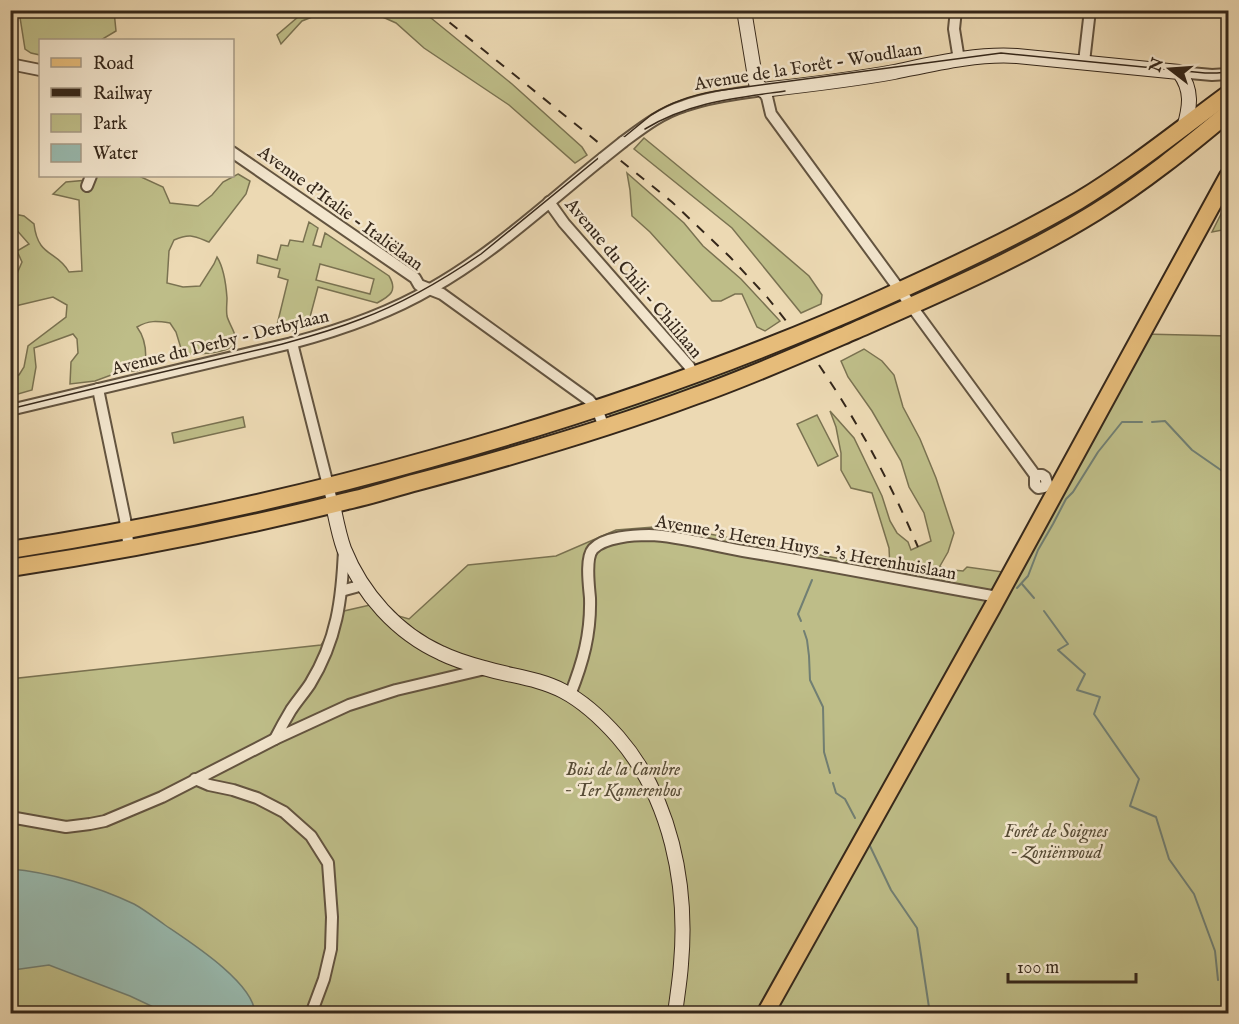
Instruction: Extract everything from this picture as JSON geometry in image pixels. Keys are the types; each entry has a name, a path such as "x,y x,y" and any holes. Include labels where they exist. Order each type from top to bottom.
{"main road":[{"path":"10,550 126,530 328,486 470,448 694,376 783,341 900,290 1076,202 1117,176 1228,94"},
{"path":"10,568 129,549 333,505 477,466 694,397 912,305 1045,241 1094,213 1175,158 1228,115 1228,94"},
{"path":"765,1014 998,597 1228,176"}],"street":[{"path":"744,10 756,83 767,97 771,114 1035,475"},
{"path":"956,10 954,29 959,60"},
{"path":"1084,62 1090,10"},
{"name":"Avenue de la Forêt - Woudlaan","path":"430,289 483,255 623,142 658,118 683,106 706,99 851,79 959,60 1010,55 1212,75 1228,74"},
{"path":"10,64 39,70"},
{"path":"1179,72 1189,92 1184,128"},
{"name":"Avenue d'Italie - Italiëlaan","path":"234,153 415,278 419,285 442,294 589,400 597,409"},
{"name":"Avenue du Chili - Chililaan","path":"549,202 564,223 689,366 694,376"},
{"name":"Avenue du Derby - Derbylaan","path":"10,410 342,329 364,321 430,289"},
{"path":"292,343 344,547 363,585 378,606 390,620 418,640 453,659 528,678 570,695 607,725 625,745 645,775 671,838 680,884 681,964 675,1014"},
{"path":"98,389 129,549"},
{"path":"597,409 604,427"},
{"name":"Avenue 's Heren Huys - 's Herenhuislaan","path":"570,695 590,629 588,573 590,555 593,549 609,541 632,535 683,539 738,551 998,597"},
{"path":"274,739 310,683 324,657 334,630 339,613 344,547"},
{"path":"341,591 363,585"},
{"path":"10,817 66,827 90,824 127,812 162,796 274,739 349,705 396,690 487,669"},
{"path":"195,779 257,798 284,812 311,836 328,863 332,917 331,949 324,979 311,1014"}],"green space":[{"path":"19,11 114,11 116,31 103,39 39,39 39,55 25,49"},
{"path":"305,11 320,11 302,21 281,44 277,35"},
{"path":"373,11 419,11 431,18 512,84 582,147 587,155 575,163 509,105 424,48 396,23"},
{"path":"1201,120 1206,127 1110,199 926,294 922,284"},
{"path":"644,138 809,276 822,295 821,304 801,313 732,228 634,149"},
{"path":"627,173 684,223 703,246 741,279 780,321 765,331 757,327 742,294 735,294 721,301 712,301 650,232 632,216"},
{"path":"238,174 250,181 246,194 209,242 192,236 174,240 169,251 167,283 183,287 200,286 217,257 225,282 227,316 236,340 233,346 216,352 183,355 176,332 170,323 149,322 137,327 145,346 145,367 137,371 122,371 95,381 70,384 71,362 78,353 77,339 73,334 34,348 36,367 32,390 11,394 10,375 19,375 24,367 28,346 66,317 67,305 53,297 11,307 11,279 15,278 22,262 17,251 29,244 14,227 14,214 24,216 34,224 39,243 69,272 82,271 79,200 53,194 66,182 88,180 90,177 141,177 163,187 170,203 198,206 223,182"},
{"path":"1228,200 1228,229 1212,232"},
{"path":"309,222 318,228 313,245 321,247 325,233 389,276 393,289 386,298 377,303 318,287 310,317 316,320 316,325 280,334 277,325 288,280 278,277 280,269 257,263 258,255 277,260 281,245 288,246 290,240 303,242","holes":["320,264 374,279 370,294 316,280"]},
{"path":"882,302 887,313 833,336 611,418 609,411"},
{"name":"Bois de la Cambre - Ter Kamerenbos","path":"1143,334 1228,336 1228,1013 11,1013 10,679 321,645 344,611 383,602 395,615 409,619 468,565 556,556 616,530 667,526 890,568 889,548 872,493 851,488 841,470 841,453 830,411 854,438 897,533 908,542 911,550 931,541 924,513 909,487 901,461 872,411 848,377 841,361 864,349 882,361 894,375 903,407 920,439 936,478 954,533 948,552 940,566 943,569 963,571 967,567 1010,573"},
{"path":"817,415 838,456 818,466 797,424"},
{"path":"243,417 245,427 174,443 172,433"}],"water":[{"path":"10,869 74,881 138,906 219,964 244,989 252,1001 255,1013 166,1013 130,996 49,965 11,971"}],"waterway":[{"path":"1152,422 1165,421 1192,450 1228,475"},
{"path":"1017,588 1028,576 1038,550 1066,499 1073,492 1098,452 1122,422 1142,422"},
{"path":"801,621 798,614 812,580"},
{"path":"1022,584 1034,598"},
{"path":"1044,611 1068,644 1058,650 1085,674 1077,690 1100,697 1094,714 1139,779 1130,806 1156,817 1169,859 1194,894 1215,951 1218,980"},
{"path":"804,631 809,656 810,680 823,707 824,752 830,773"},
{"path":"833,783 836,793 845,799 855,818"},
{"path":"869,844 891,890 917,928 930,1014"}],"tram line":[{"path":"10,409 299,339 393,306 438,282 481,254 651,115 666,106 690,97 716,91 1001,53 1205,73 1228,72"},
{"path":"645,129 679,113 713,102 785,91"}],"railway":[{"path":"434,10 672,202 730,257 787,322"},
{"path":"819,365 873,454 918,547"}],"park label":[{"name":"Forêt de Soignes - Zoniënwoud","path":"1056,841"}]}
